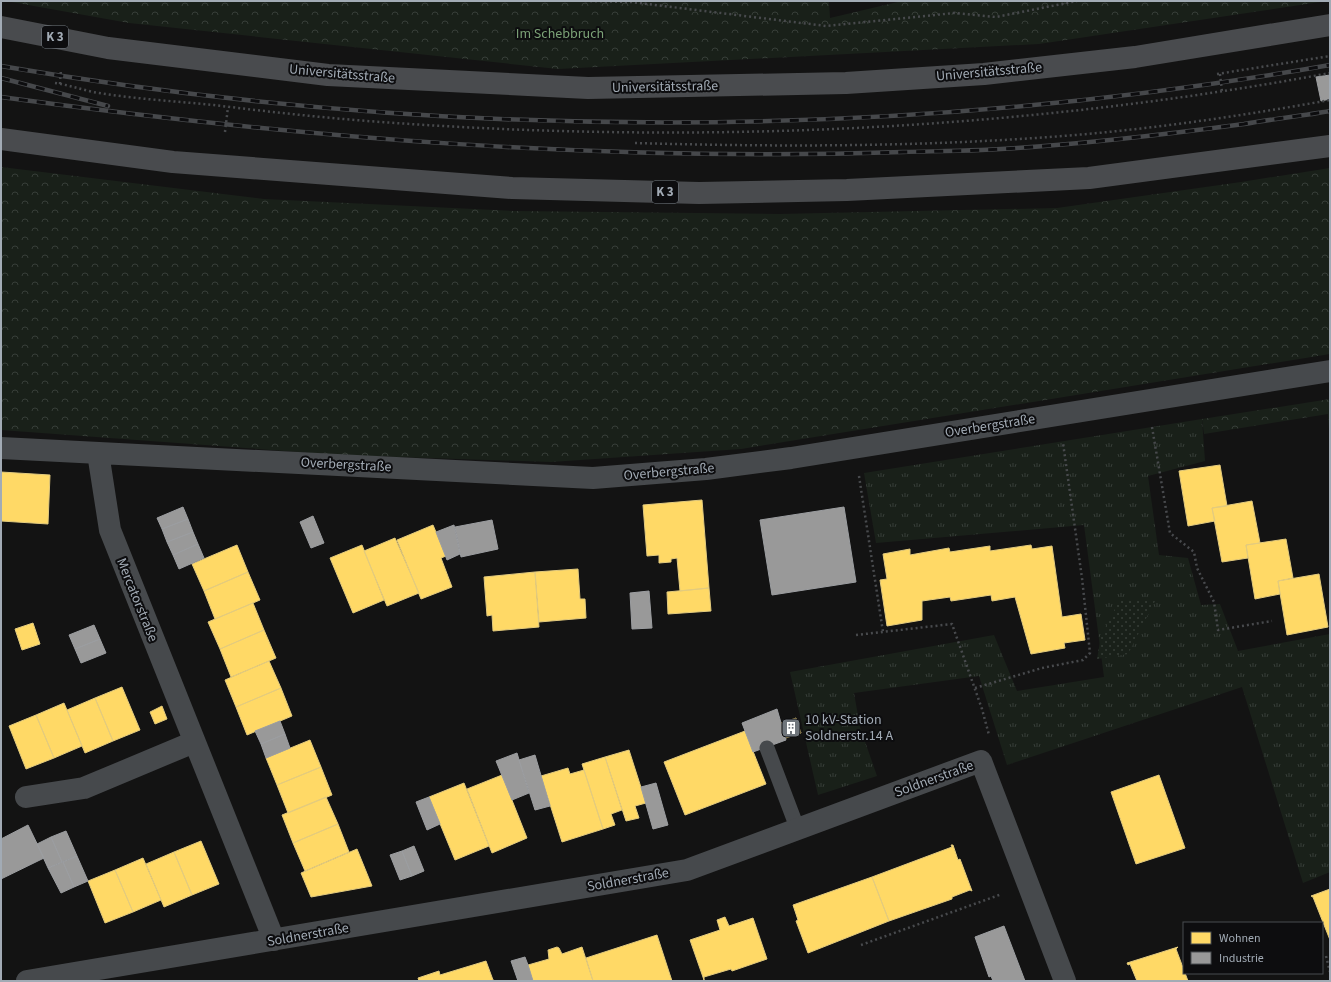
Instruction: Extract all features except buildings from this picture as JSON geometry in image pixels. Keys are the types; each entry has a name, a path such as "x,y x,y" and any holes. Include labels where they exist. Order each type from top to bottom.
{"highway":[{"name":"Universitätsstraße","path":"1,27 108,48 328,75 588,88 846,83 984,74 1135,57 1330,25"},
{"name":"K 3","path":"1,140 173,162 488,186 699,193 847,190 1089,178 1330,146"}],"street":[{"name":"Overbergstraße","path":"1,448 592,478 706,469 791,458 1330,371"},
{"name":"Mercatorstraße","path":"98,453 110,530 274,940"},
{"path":"26,797 84,788 194,742"},
{"name":"Soldnerstraße","path":"27,981 686,870 981,762 1065,981"}],"lane":[{"path":"767,748 798,830"}],"path":[{"path":"585,1 631,2 826,26 954,13 996,17 1077,1"},
{"path":"1222,92 1219,74 1330,56"},
{"path":"60,84 61,69"},
{"path":"635,143 807,146 1016,139 1148,128 1234,117 1330,100"},
{"path":"225,132 228,107"},
{"path":"975,688 1042,668 1083,660 1090,653 1082,578 1059,415"},
{"path":"1153,434 1170,533 1194,552 1197,568 1214,602 1218,630 1272,621"},
{"path":"864,507 883,632"},
{"path":"856,635 952,624 975,688 989,733 981,762"},
{"path":"862,945 1028,885"},
{"path":"1326,956 1330,972"}],"green space":[{"name":"Im Schebbruch","path":"6,1 829,1 830,18 902,1 1327,1 1039,44 558,69 129,23"},
{"path":"1,167 264,199 514,211 779,214 1057,208 1330,168 1330,354 741,449 551,462 339,455 1,430"},
{"path":"1330,399 1330,444 1328,414 1204,434 1202,419"},
{"path":"1202,419 1205,461 1148,476 1159,555 1188,558 1201,605 1220,604 1238,651 1330,634 1330,872 1303,883 1242,687 1007,765 979,676 854,693 860,727 877,776 818,795 790,672 994,635 1017,691 1104,677 1084,525 876,543 864,473"},
{"path":"1156,599 1128,654 1097,659 1101,636 1119,601"}],"railway":[{"path":"1,66 166,91 332,108 499,119 666,122 832,119 999,108 1165,90 1330,65"},
{"path":"1,78 108,106"},
{"path":"1,97 113,112 338,135 451,144 564,150 677,153 790,154 1003,149 1074,144 1159,135 1330,111"}],"place":[{"name":"10 kV-Station Soldnerstr.14 A","path":"791,728"}]}
